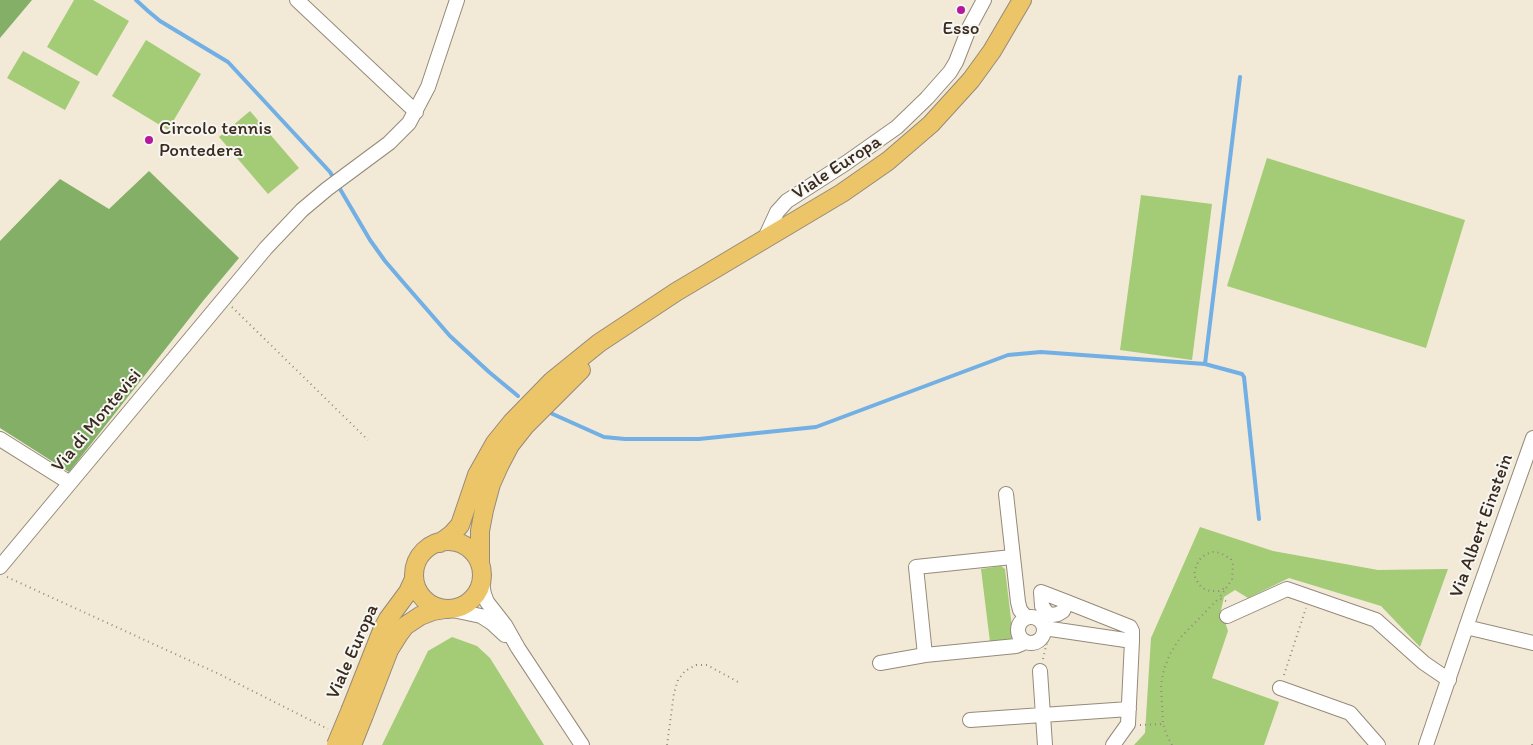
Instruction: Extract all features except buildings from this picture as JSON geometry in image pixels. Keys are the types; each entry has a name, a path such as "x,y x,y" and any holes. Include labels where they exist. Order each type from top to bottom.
{"main road":[{"name":"Viale Europa","path":"352,745 357,712 383,628 408,592 422,554 452,534 460,525 482,464 495,442 512,422 552,381 582,355 676,292 864,179 922,133 971,80 992,51 1022,0"},
{"name":"Viale Europa","path":"334,738 357,712 389,650 405,626 420,616 433,611 462,606 473,597 480,585 480,531 486,502 495,473 510,445 549,401 630,323"},
{"path":"440,543 454,542 467,547 477,558 480,571"},
{"path":"414,579 424,599 434,606 447,609"}],"street":[{"path":"297,0 416,112 428,87 457,0"},
{"path":"766,238 777,212 787,201 897,127 927,98 950,72 956,62 970,26 984,0"},
{"name":"Via di Montevisi","path":"0,567 266,248 302,210 389,142 409,123 416,112"},
{"name":"Via Albert Einstein","path":"1426,745 1533,438"},
{"path":"0,439 70,483"},
{"path":"1006,494 1018,602 1020,610 1026,617"},
{"path":"924,655 916,567 1012,557"},
{"path":"480,571 487,602 505,625 582,745"},
{"path":"1227,616 1287,589 1376,620 1424,663 1449,680"},
{"path":"1067,602 1130,627 1132,631 1128,724 1113,745"},
{"path":"447,609 477,615 485,619 498,628 518,648"},
{"path":"1047,629 1038,641 1033,643 1024,641 1018,632 1020,622 1026,617 1034,617 1040,620 1047,629 1132,641"},
{"name":"Via Albert Einstein","path":"1466,627 1533,643"},
{"path":"880,663 924,655 1016,646 1024,641"},
{"path":"1040,671 1045,745"},
{"path":"1280,688 1350,713 1378,745"},
{"path":"970,720 1129,709"}],"path":[{"path":"223,299 368,440"},
{"path":"1172,745 1163,724 1161,685 1164,668 1180,638 1219,598 1227,587 1234,574 1231,559 1220,553 1206,554 1199,560 1196,567 1194,575 1198,583 1202,588 1210,591 1219,591 1227,587"},
{"path":"0,574 219,674 334,738"},
{"path":"1280,688 1310,597"},
{"path":"1219,598 1226,602 1227,616"},
{"path":"1040,671 1047,629"},
{"path":"667,745 674,693 678,680 685,670 696,665 710,666 740,683"},
{"path":"1128,724 1163,724"}],"green space":[{"path":"0,0 32,0 0,38"},
{"path":"74,0 93,0 129,21 97,76 47,47"},
{"path":"146,40 201,74 168,130 112,96"},
{"path":"23,51 80,82 65,110 7,78"},
{"path":"250,111 299,168 268,194 219,137"},
{"path":"1267,158 1465,220 1426,348 1227,286"},
{"path":"149,171 239,258 69,472 0,428 0,241 60,179 109,209"},
{"path":"1141,195 1212,204 1192,360 1120,350"},
{"path":"1200,527 1273,551 1378,570 1448,569 1420,647 1381,606 1289,578 1248,598 1235,590 1224,597 1221,610 1228,631 1212,678 1279,702 1264,745 1134,745 1145,733 1151,638"},
{"path":"1001,566 1005,569 1013,636 1010,640 990,642 981,569"},
{"path":"452,637 477,646 490,658 544,745 382,745 428,651"}],"waterway":[{"path":"136,0 160,21 228,62 330,172 370,240 403,282 450,336 518,396"},
{"path":"546,411 604,437 625,439 699,439 816,427 1008,355 1041,352 1205,364 1240,77"},
{"path":"1205,364 1242,374 1244,377 1259,519"}],"place":[{"name":"Esso","path":"961,10"},
{"name":"Circolo tennis Pontedera","path":"149,140"}]}
